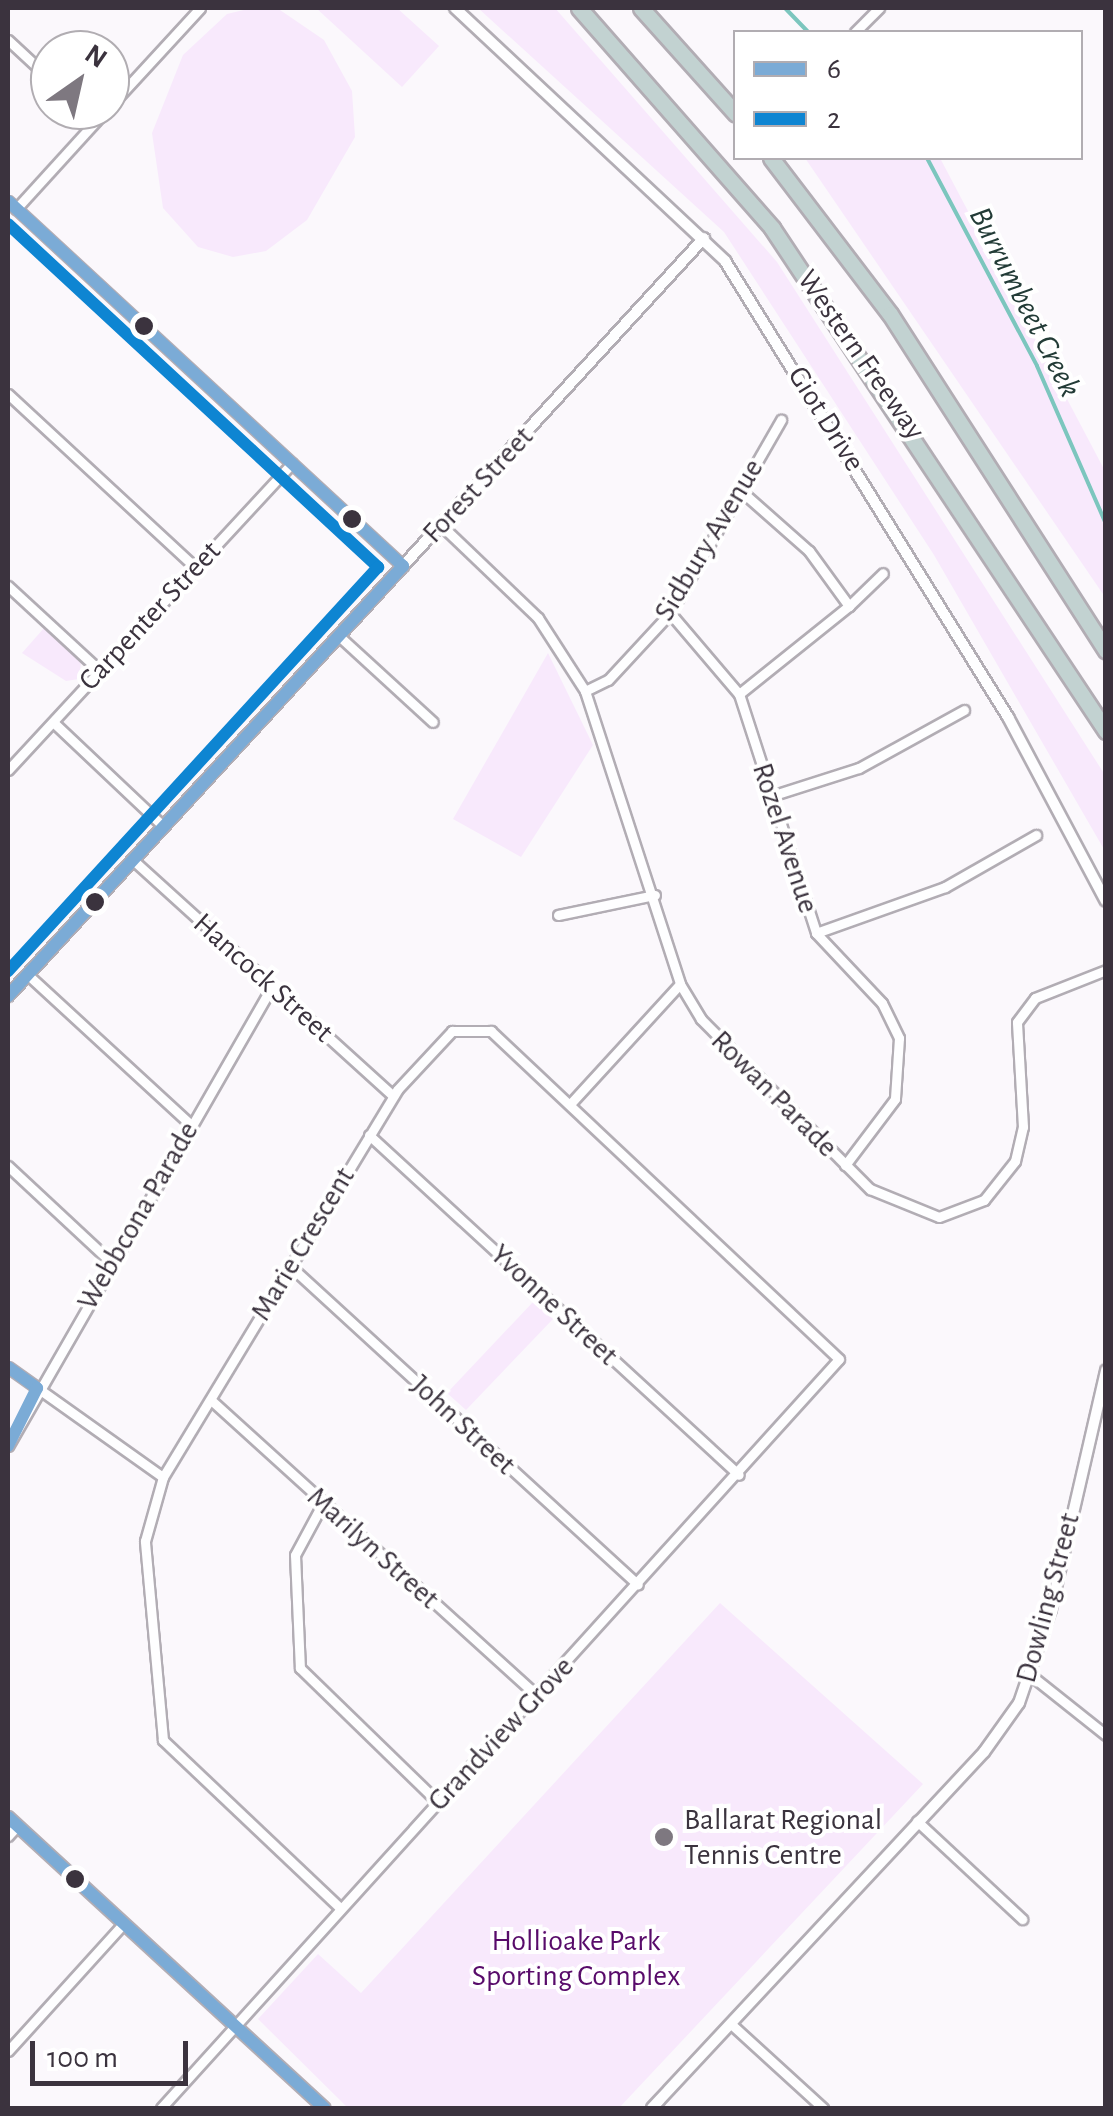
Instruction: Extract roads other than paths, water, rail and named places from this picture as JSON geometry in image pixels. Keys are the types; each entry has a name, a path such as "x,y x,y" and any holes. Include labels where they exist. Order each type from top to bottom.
{"highway":[{"name":"Western Freeway","path":"579,8 772,228 933,458 1078,694 1106,731"},
{"path":"641,8 733,111"},
{"name":"Western Freeway","path":"774,160 890,314 1106,651"},
{"path":"1054,570 1106,634"},
{"path":"1078,694 1106,742"}],"street":[{"path":"180,8 191,18"},
{"path":"130,84 200,8"},
{"name":"Giot Drive","path":"455,8 704,238 906,546 1106,901"},
{"path":"856,30 879,8"},
{"path":"8,40 30,60"},
{"path":"87,130 12,205 404,566"},
{"name":"Forest Street","path":"8,996 704,238"},
{"path":"8,394 195,566"},
{"name":"Sidbury Avenue","path":"585,692 608,680 670,613 781,420"},
{"name":"Carpenter Street","path":"8,770 292,462"},
{"path":"740,490 809,551 849,606"},
{"name":"Rowan Parade","path":"441,525 538,618 585,692 655,895 680,984 748,1074 845,1165 917,1214 958,1214 984,1200 1015,1161 1023,1127 1017,1022 1035,998 1106,970"},
{"path":"739,694 849,606 883,573"},
{"path":"8,586 100,671"},
{"name":"Rozel Avenue","path":"670,613 739,694 816,933 882,1004 899,1038 896,1098 845,1165"},
{"path":"340,636 433,722"},
{"path":"771,796 859,768 964,710"},
{"path":"53,722 163,826"},
{"path":"816,933 945,886 1036,836"},
{"name":"Hancock Street","path":"133,860 392,1095"},
{"path":"558,915 655,895"},
{"path":"27,974 191,1125"},
{"path":"571,1103 680,984"},
{"name":"Webbcona Parade","path":"8,1446 37,1388 271,988"},
{"name":"Marie Crescent","path":"340,1908 163,1740 145,1541 163,1477 392,1095 468,1026 494,1033 839,1359"},
{"name":"Yvonne Street","path":"369,1134 740,1475"},
{"path":"8,1166 111,1262"},
{"name":"John Street","path":"289,1265 638,1586"},
{"path":"839,1359 853,1359"},
{"name":"Grandview Grove","path":"162,2108 232,2024 740,1475 839,1359"},
{"path":"8,1367 163,1477"},
{"name":"Dowling Street","path":"652,2108 984,1752 1032,1677 1106,1370"},
{"name":"Marilyn Street","path":"211,1400 536,1695"},
{"path":"323,1503 295,1555 300,1668 438,1802"},
{"path":"1032,1677 1106,1736"},
{"path":"8,1836 12,1821 324,2108"},
{"path":"917,1822 1022,1919"},
{"path":"8,2051 123,1924"},
{"path":"732,2024 823,2108"}],"waterway":[{"name":"Burrumbeet Creek","path":"785,8 806,30"},
{"name":"Burrumbeet Creek","path":"928,160 1037,366 1106,524"}],"place":[{"name":"Ballarat Regional Tennis Centre","path":"664,1837"}],"park label":[{"name":"Hollioake Park Sporting Complex","path":"576,1958"}]}
